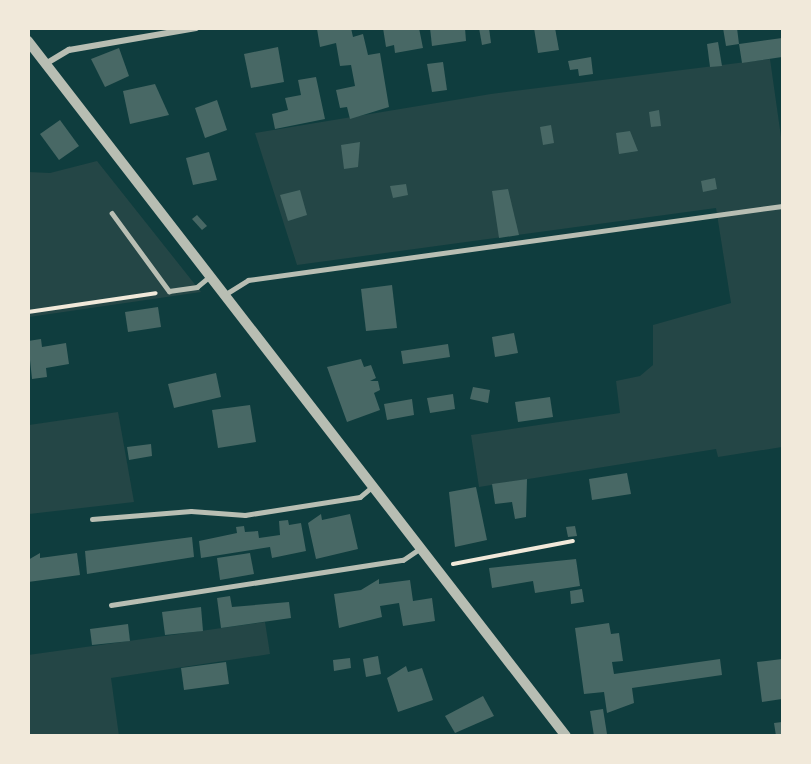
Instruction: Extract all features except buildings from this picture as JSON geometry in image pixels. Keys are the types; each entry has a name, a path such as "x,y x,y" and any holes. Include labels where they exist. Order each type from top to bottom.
{"street":[{"path":"46,63 69,50 196,28"},
{"path":"28,41 566,735"}],"lane":[{"path":"226,294 248,280 783,206"},
{"path":"112,213 169,291 197,287 211,275"},
{"path":"92,519 191,512 245,515 360,497 373,486"},
{"path":"111,605 403,560 421,548"}],"path":[{"path":"28,312 169,291"},
{"path":"440,572 461,560 573,541"}],"shaded area":[{"path":"770,59 782,144 782,447 718,457 716,449 479,487 471,435 620,413 616,381 640,376 653,365 653,325 731,303 716,208 297,265 255,133 491,94"},
{"path":"97,161 201,292 29,317 28,172 50,173"},
{"path":"118,412 134,502 29,514 29,425"},
{"path":"265,622 270,654 111,678 119,736 29,735 28,655"}]}
